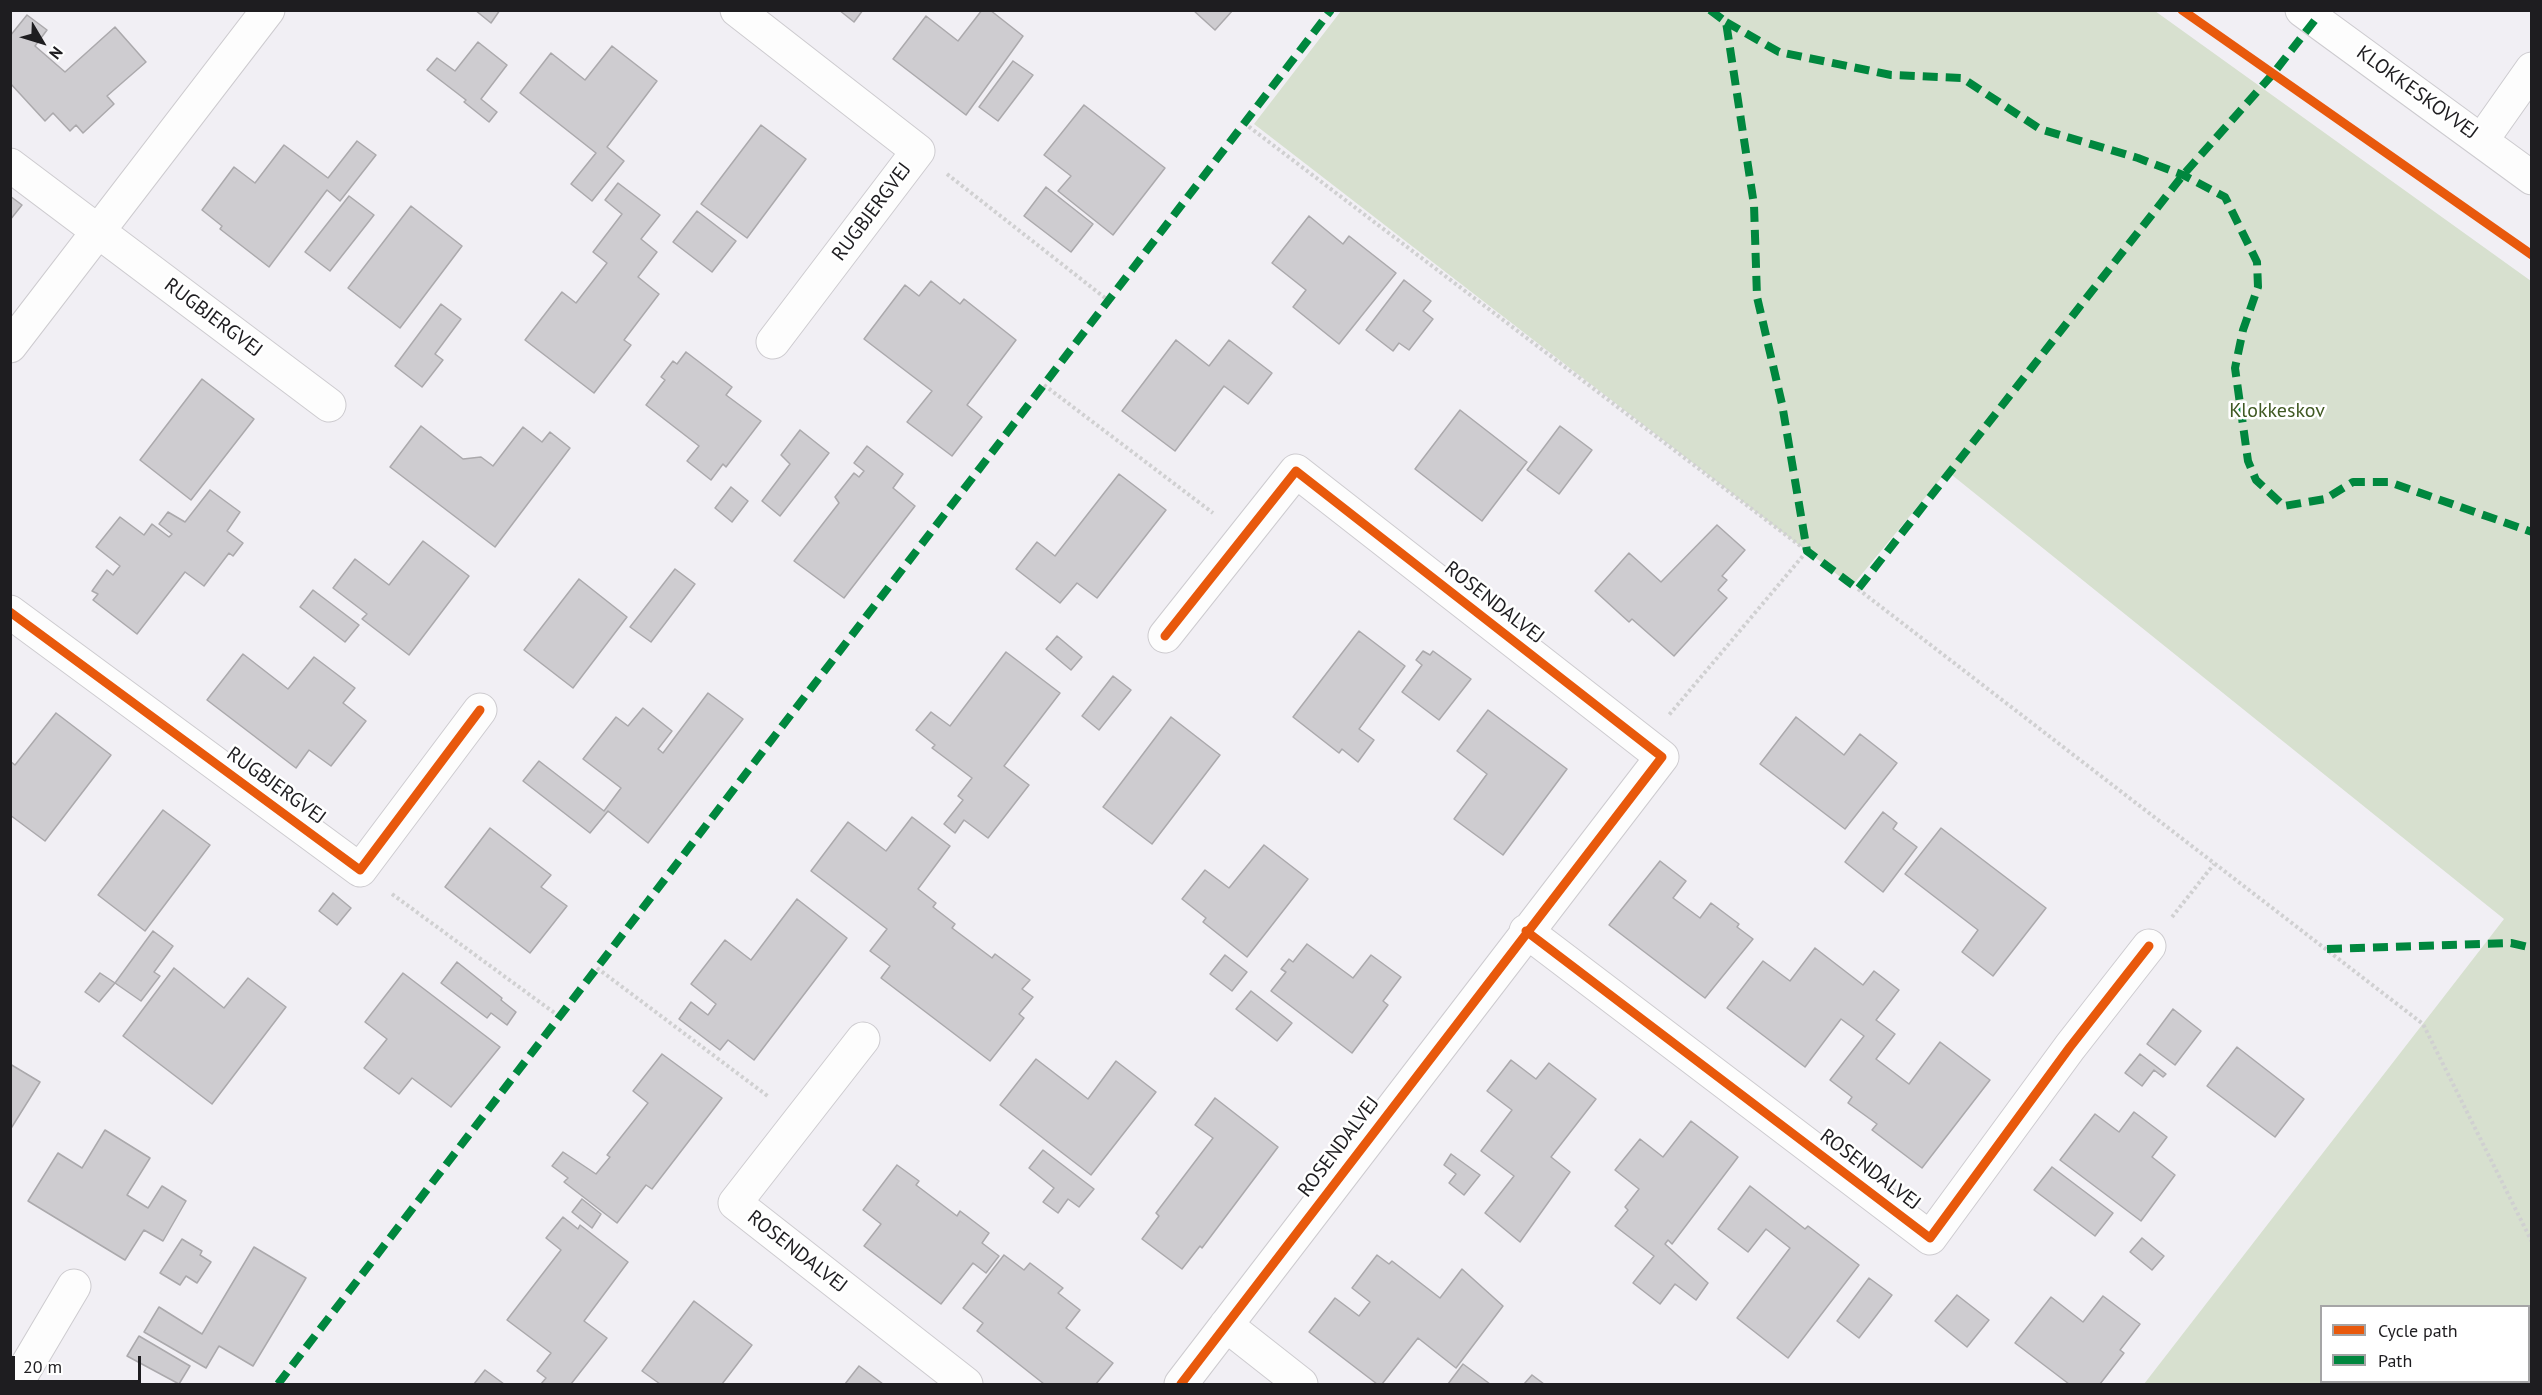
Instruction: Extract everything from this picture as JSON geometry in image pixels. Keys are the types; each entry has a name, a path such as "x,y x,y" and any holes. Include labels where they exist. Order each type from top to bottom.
{"street":[{"path":"10,346 268,10"},
{"name":"RUGBJERGVEJ","path":"737,10 918,151 773,342"},
{"name":"KLOKKESKOVVEJ","path":"2302,10 2532,178"},
{"path":"2482,140 2532,69"},
{"name":"RUGBJERGVEJ","path":"10,165 329,405"},
{"name":"ROSENDALVEJ","path":"1165,636 1296,471 1662,757 1526,930 1181,1384"},
{"name":"RUGBJERGVEJ","path":"10,612 360,870"},
{"path":"360,870 480,710"},
{"name":"ROSENDALVEJ","path":"1526,930 1930,1238 2070,1047 2149,946"},
{"name":"ROSENDALVEJ","path":"863,1039 735,1203 966,1384"},
{"path":"16,1384 74,1286"},
{"path":"1226,1326 1301,1384"}],"path":[{"path":"1244,123 1807,551 1645,744"},
{"path":"918,151 1109,301"},
{"path":"1044,385 1244,536"},
{"path":"1858,589 2423,1024 2532,1242"},
{"path":"2149,946 2214,864"},
{"path":"360,870 560,1017"},
{"path":"597,968 800,1120"}],"green space":[{"name":"Klokkeskov","path":"1341,11 2155,11 2531,281 2531,1384 2144,1384 2504,919 1947,471 1852,586 1254,124"}],"building":[{"path":"475,10 500,10 491,23"},
{"path":"839,10 863,10 854,22"},
{"path":"982,10 990,10 1023,36 966,115 893,59 926,16 958,41"},
{"path":"1193,10 1233,10 1215,30"},
{"path":"27,15 47,30 35,46 65,72 115,27 146,62 107,96 114,104 83,133 76,125 70,131 53,113 45,121 10,83 10,36"},
{"path":"478,42 507,65 481,99 497,112 489,122 464,102 466,100 427,70 437,58 455,71"},
{"path":"612,46 657,81 607,147 624,161 592,201 571,184 596,153 520,93 551,53 585,80"},
{"path":"1013,61 1033,75 998,121 979,107"},
{"path":"1084,105 1165,168 1113,235 1058,191 1071,176 1044,155"},
{"path":"761,125 806,159 747,238 701,204"},
{"path":"357,141 376,155 340,201 327,190 269,267 220,229 222,226 202,210 234,167 255,183 284,145 328,178"},
{"path":"618,183 660,215 641,239 657,252 638,277 659,294 624,340 631,345 594,393 525,340 562,292 576,303 607,263 593,252 622,214 605,200"},
{"path":"1046,187 1093,224 1071,252 1024,216"},
{"path":"10,196 22,205 10,220"},
{"path":"349,196 374,215 330,271 305,252"},
{"path":"411,206 462,246 400,328 348,288"},
{"path":"697,211 736,241 712,272 673,242"},
{"path":"1309,216 1343,244 1349,236 1396,273 1339,344 1293,307 1306,290 1272,263"},
{"path":"1404,280 1431,301 1423,311 1433,319 1409,350 1399,343 1393,351 1366,330"},
{"path":"931,281 960,304 964,299 1016,340 967,405 982,417 952,456 907,422 932,391 864,339 905,285 919,296"},
{"path":"441,304 461,319 435,354 443,360 422,387 395,366"},
{"path":"1176,340 1209,366 1229,340 1272,373 1248,404 1224,386 1175,451 1122,411"},
{"path":"686,352 732,387 726,395 761,421 726,467 723,464 711,480 687,461 699,446 646,405 665,380 661,377 673,361 677,364"},
{"path":"202,379 254,419 191,500 140,460"},
{"path":"1460,410 1527,462 1482,521 1415,469"},
{"path":"421,426 463,459 481,457 493,466 523,427 542,442 550,432 570,448 495,547 390,467"},
{"path":"1560,426 1592,450 1559,494 1527,470"},
{"path":"800,430 829,453 780,516 762,501 790,464 781,455"},
{"path":"867,446 903,474 893,488 915,506 844,598 794,561 839,503 835,497 854,473 859,477 864,471 854,463"},
{"path":"1119,474 1166,510 1097,598 1077,583 1060,603 1016,569 1037,542 1055,556"},
{"path":"731,487 748,501 732,522 715,508"},
{"path":"210,490 240,512 227,531 243,543 233,556 229,553 204,586 185,572 137,634 93,600 98,594 92,591 107,570 113,575 120,566 96,547 120,517 144,535 152,524 169,537 172,534 159,524 168,512 185,522"},
{"path":"1717,525 1745,550 1722,576 1727,580 1718,590 1727,598 1674,656 1632,619 1629,622 1595,591 1629,553 1661,582"},
{"path":"423,541 469,576 409,655 362,619 367,614 333,588 355,559 389,585"},
{"path":"675,569 695,584 651,642 630,627"},
{"path":"579,579 627,617 573,688 524,650"},
{"path":"313,590 359,625 345,642 300,607"},
{"path":"1359,631 1405,666 1359,729 1374,740 1358,762 1342,749 1339,753 1293,717"},
{"path":"1057,636 1082,657 1071,670 1046,649"},
{"path":"1423,651 1430,655 1433,651 1471,679 1439,720 1402,692 1422,665 1416,660"},
{"path":"1006,652 1060,693 1004,766 1029,785 988,838 964,820 955,833 944,824 963,800 958,796 972,778 932,748 935,745 916,730 931,712 950,726"},
{"path":"243,654 288,689 314,657 355,688 343,703 366,721 331,766 309,750 296,768 207,700"},
{"path":"1113,676 1131,690 1099,730 1082,716"},
{"path":"708,693 743,719 648,843 608,811 590,833 523,781 539,761 604,811 621,788 583,759 616,717 628,726 643,708 672,731 658,749 663,753"},
{"path":"1488,710 1567,769 1503,855 1454,819 1487,774 1457,751"},
{"path":"56,713 111,755 45,841 10,815 10,761 15,765"},
{"path":"1171,717 1220,755 1152,844 1103,807"},
{"path":"1796,717 1844,755 1860,734 1897,763 1845,829 1760,764"},
{"path":"163,810 210,845 145,931 98,895"},
{"path":"1883,812 1897,823 1893,829 1917,847 1883,892 1845,862"},
{"path":"912,817 950,846 918,889 936,903 933,907 955,924 952,928 992,958 995,954 1030,980 1022,989 1033,997 1019,1014 1024,1018 990,1061 881,978 890,966 870,951 887,929 811,871 848,822 886,851"},
{"path":"490,828 551,875 541,887 567,906 530,953 445,887"},
{"path":"1941,828 2046,908 1993,976 1962,952 1978,930 1905,874"},
{"path":"1264,845 1308,879 1247,957 1203,922 1206,918 1182,899 1205,870 1229,888"},
{"path":"1660,861 1686,881 1673,898 1700,918 1711,903 1739,924 1737,927 1753,939 1705,998 1609,925"},
{"path":"333,893 351,908 337,925 319,911"},
{"path":"797,899 847,938 754,1060 728,1040 720,1050 679,1019 691,1002 708,1015 716,1004 691,984 725,940 751,960"},
{"path":"153,931 173,946 154,972 160,976 141,1001 115,983"},
{"path":"1307,944 1353,978 1371,955 1401,977 1383,1001 1388,1005 1352,1053 1271,991 1286,972 1281,969 1289,959 1293,962"},
{"path":"1815,948 1863,985 1874,971 1899,990 1876,1020 1895,1034 1876,1059 1909,1084 1940,1042 1990,1080 1922,1168 1872,1130 1877,1124 1848,1103 1852,1097 1830,1080 1864,1036 1841,1019 1805,1067 1727,1008 1763,961 1790,981"},
{"path":"1225,955 1247,972 1232,991 1210,974"},
{"path":"457,962 516,1012 507,1025 491,1013 487,1018 441,983"},
{"path":"174,968 224,1008 248,978 286,1007 212,1104 123,1036"},
{"path":"100,973 115,983 99,1002 85,992"},
{"path":"403,973 500,1047 451,1107 412,1078 399,1094 364,1068 387,1039 365,1022"},
{"path":"1251,991 1292,1023 1277,1041 1236,1009"},
{"path":"2173,1009 2201,1031 2175,1065 2147,1044"},
{"path":"2237,1047 2304,1099 2275,1137 2207,1086"},
{"path":"662,1054 722,1098 652,1189 646,1185 617,1223 564,1182 568,1178 552,1166 563,1152 596,1174 610,1157 607,1155 648,1103 633,1091"},
{"path":"2140,1054 2166,1074 2163,1077 2154,1070 2142,1086 2125,1073"},
{"path":"1036,1059 1088,1099 1116,1061 1156,1092 1091,1175 1000,1105"},
{"path":"1511,1060 1536,1079 1549,1063 1596,1099 1551,1157 1570,1172 1520,1242 1485,1213 1514,1176 1481,1151 1512,1110 1487,1091"},
{"path":"10,1064 40,1082 10,1130"},
{"path":"1215,1098 1278,1147 1202,1248 1200,1246 1182,1269 1142,1239 1159,1216 1156,1213 1213,1138 1195,1125"},
{"path":"2134,1112 2167,1137 2152,1157 2175,1175 2141,1221 2060,1160 2095,1114 2119,1132"},
{"path":"1691,1121 1738,1157 1672,1244 1668,1240 1665,1244 1708,1283 1696,1300 1675,1284 1660,1304 1633,1283 1654,1256 1615,1226 1628,1210 1625,1207 1639,1189 1615,1170 1640,1139 1663,1157"},
{"path":"105,1130 150,1158 127,1195 148,1208 162,1186 186,1201 163,1241 144,1230 125,1260 28,1201 58,1153 82,1168"},
{"path":"1043,1150 1094,1189 1079,1207 1068,1199 1058,1213 1043,1202 1054,1188 1029,1168"},
{"path":"1451,1154 1480,1175 1464,1195 1449,1183 1456,1174 1444,1165"},
{"path":"897,1165 919,1181 916,1185 957,1216 960,1211 989,1233 982,1243 999,1256 986,1273 973,1263 941,1304 864,1246 881,1224 863,1210"},
{"path":"2052,1167 2113,1213 2095,1236 2034,1190"},
{"path":"1750,1186 1805,1229 1808,1226 1859,1265 1788,1358 1737,1318 1790,1248 1766,1229 1748,1252 1718,1229"},
{"path":"582,1199 601,1214 592,1228 572,1212"},
{"path":"563,1217 578,1229 580,1225 628,1262 584,1321 607,1338 571,1384 541,1384 546,1378 537,1371 551,1353 507,1320 561,1250 546,1238"},
{"path":"2142,1238 2164,1256 2152,1270 2130,1252"},
{"path":"182,1239 202,1251 200,1255 211,1262 197,1283 186,1276 180,1285 160,1273"},
{"path":"254,1247 306,1278 253,1366 219,1346 206,1368 144,1332 159,1307 202,1334"},
{"path":"1004,1255 1024,1270 1030,1263 1063,1288 1058,1293 1080,1310 1066,1328 1113,1363 1096,1384 1044,1384 977,1331 983,1323 963,1308"},
{"path":"1377,1255 1389,1264 1392,1261 1440,1298 1462,1269 1503,1306 1456,1368 1418,1338 1382,1384 1377,1384 1309,1332 1335,1298 1359,1316 1370,1302 1352,1288"},
{"path":"1869,1278 1892,1295 1859,1338 1837,1321"},
{"path":"1957,1295 1989,1320 1967,1347 1935,1321"},
{"path":"2103,1296 2140,1324 2120,1350 2124,1353 2100,1384 2069,1384 2015,1343 2051,1297 2083,1322"},
{"path":"694,1301 752,1345 722,1384 660,1384 642,1371"},
{"path":"139,1336 190,1366 179,1384 127,1356"},
{"path":"1463,1364 1490,1384 1448,1384"},
{"path":"859,1366 883,1384 845,1384"},
{"path":"485,1370 504,1384 474,1384"},
{"path":"1532,1375 1544,1384 1524,1384"}],"marked path":[{"path":"278,1384 1331,10"},
{"path":"1710,10 1726,22 1754,205 1757,297 1782,404 1807,551 1858,589 2183,175 2272,75 2315,20"},
{"path":"1726,22 1779,52 1891,75 1962,78 2040,129 2138,158 2183,175 2225,197 2257,262 2258,287 2243,330 2235,368 2248,461 2256,480 2284,506 2325,499 2353,482 2389,482 2532,532"},
{"path":"2327,949 2511,943 2532,948"}],"cycle path":[{"path":"2182,10 2532,255"},
{"path":"1165,636 1296,471 1662,757 1181,1384"},
{"path":"10,612 360,870 480,710"},
{"path":"1526,931 1930,1238 2070,1047 2149,946"}]}
